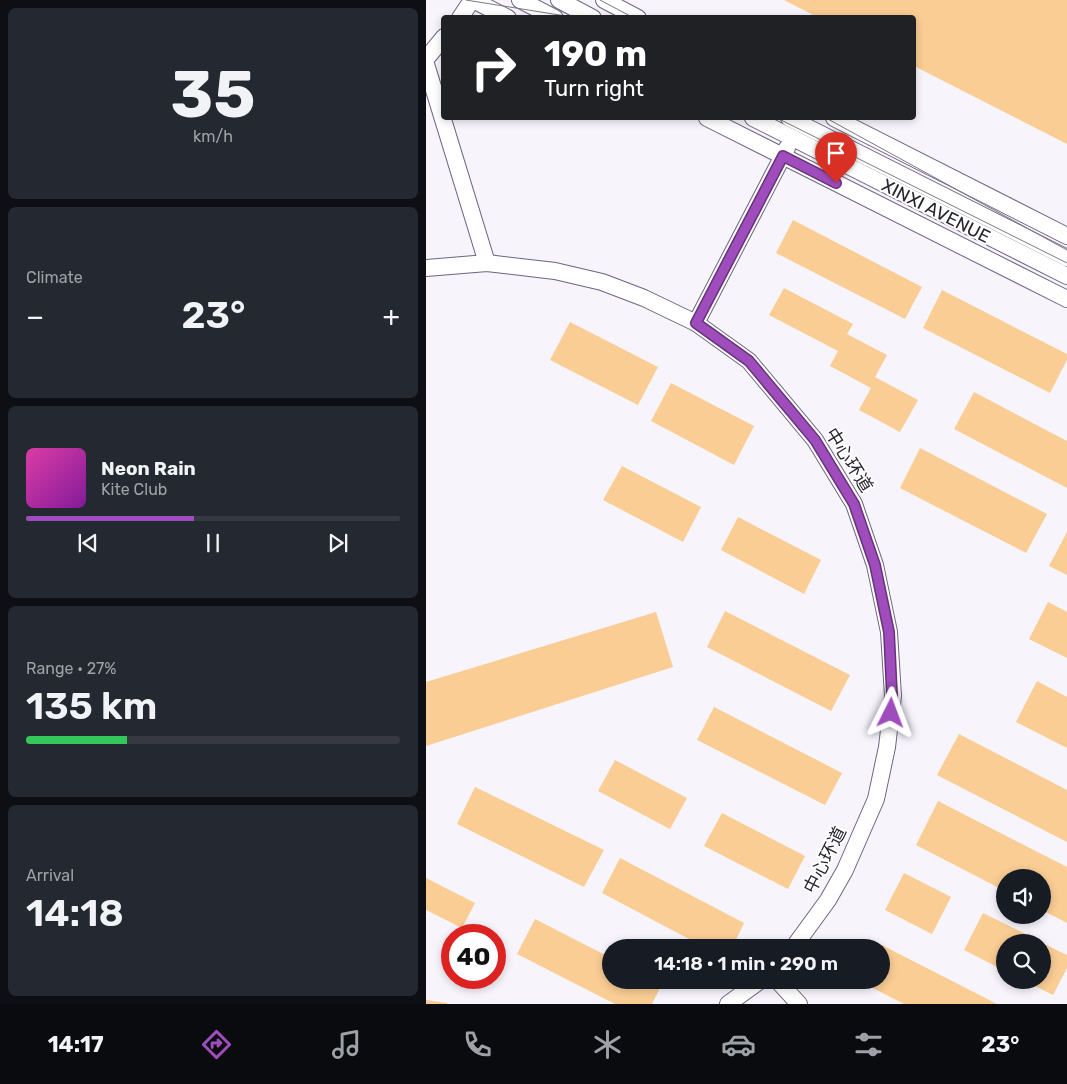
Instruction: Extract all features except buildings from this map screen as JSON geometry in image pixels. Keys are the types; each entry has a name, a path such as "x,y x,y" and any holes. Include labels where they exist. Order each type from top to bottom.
{"street":[{"path":"462,15 472,0 502,15"},
{"path":"520,0 549,15"},
{"path":"559,0 587,15"},
{"path":"604,0 632,15"},
{"path":"426,59 441,41"},
{"path":"426,64 441,113"},
{"path":"443,120 487,262"},
{"name":"XINXI AVENUE","path":"710,120 1067,299"},
{"name":"XINXI AVENUE","path":"764,120 794,126 1067,258"},
{"path":"838,120 1067,236"},
{"path":"696,323 783,156 794,126"},
{"name":"XINXI AVENUE","path":"794,126 1067,276"},
{"name":"中心环道","path":"426,268 487,262 556,271 602,282 644,298 696,323 749,361 815,440 854,504 875,565 889,632 892,696 887,747 876,799 844,870 828,900 800,939"},
{"path":"728,1004 749,989"},
{"path":"785,989 799,1004"}],"tram line":[{"path":"466,0 559,15"},
{"path":"600,0 628,15"},
{"path":"781,120 1067,263"},
{"path":"830,120 1067,250"}],"route":[{"path":"836,183 783,156 696,323 749,361 815,440 854,504 875,565 889,632 891,713"}]}
